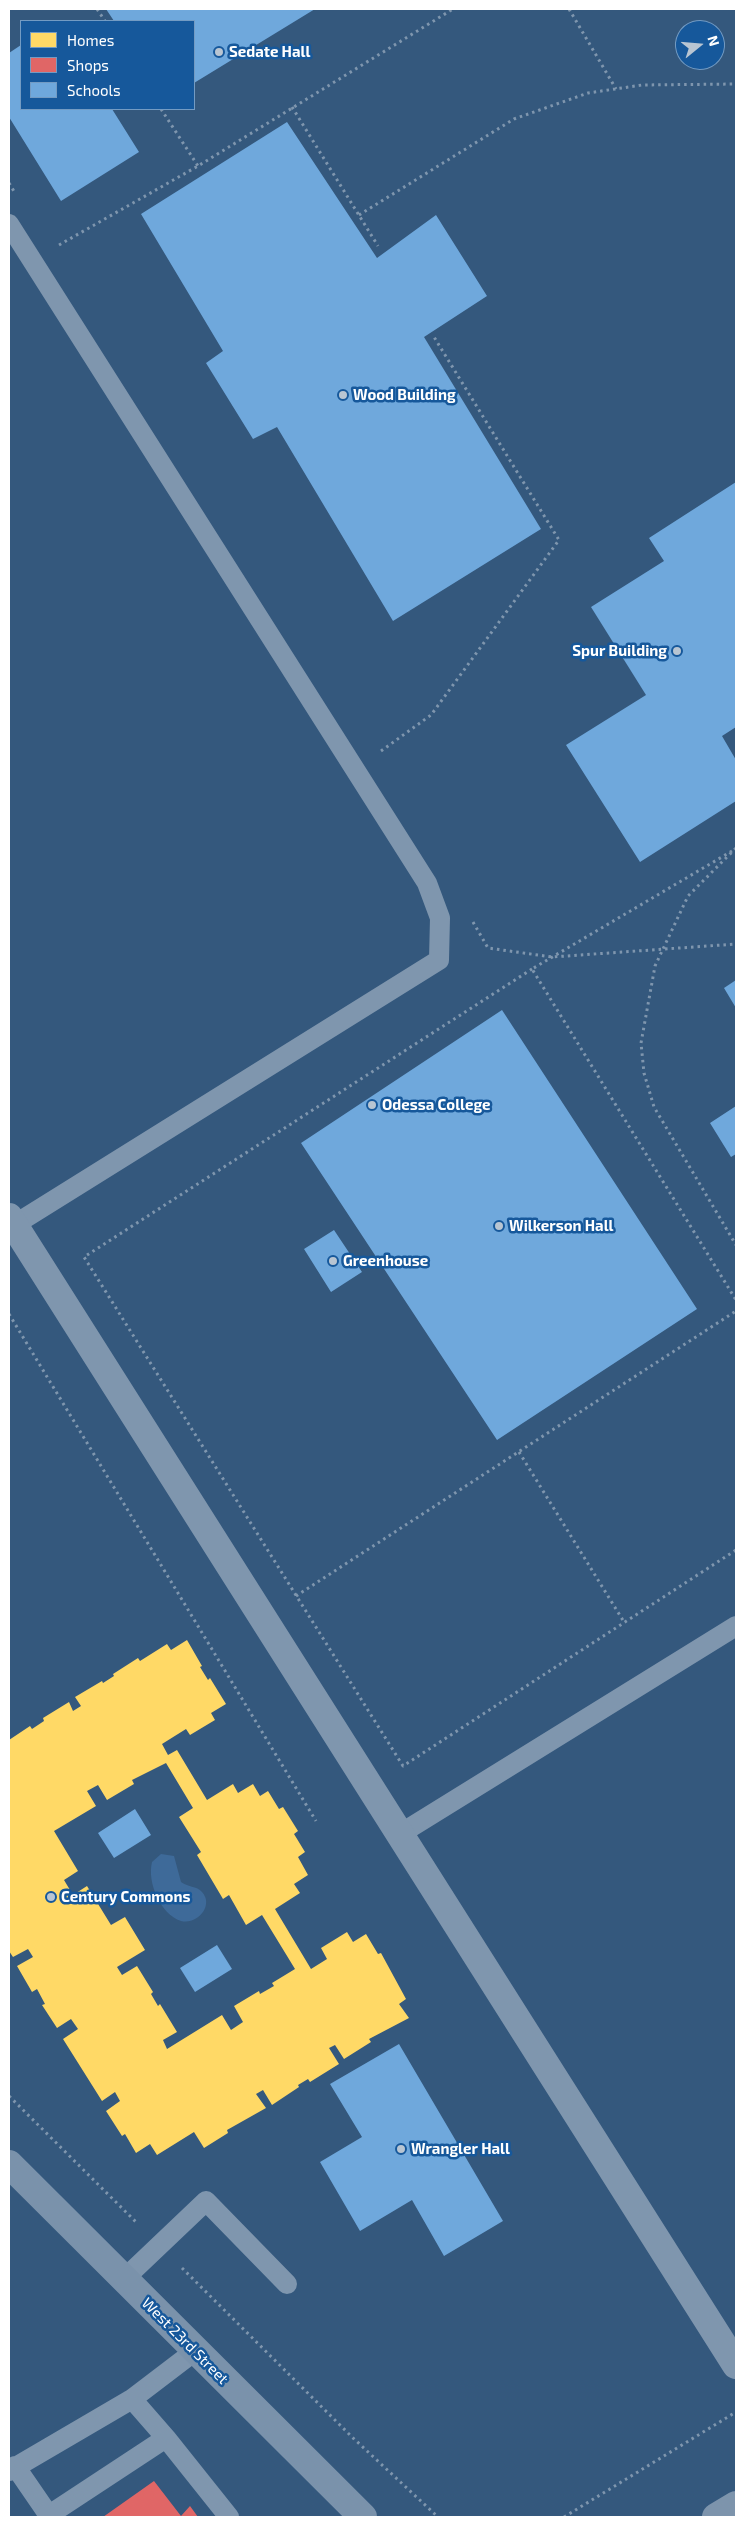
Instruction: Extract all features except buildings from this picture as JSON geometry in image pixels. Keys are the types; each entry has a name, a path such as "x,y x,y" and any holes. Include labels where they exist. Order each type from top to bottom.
{"main road":[{"path":"716,2517 736,2505"}],"street":[{"path":"11,1221 736,2365"},
{"name":"West 23rd Street","path":"9,2164 363,2517"}],"lane":[{"path":"9,224 426,883 440,918 439,960 11,1221"},
{"path":"400,1834 736,1626"},
{"path":"124,2279 206,2201 287,2284"},
{"path":"166,2438 49,2516 12,2469 132,2399 195,2351"},
{"path":"132,2399 229,2517"}],"path":[{"path":"97,9 104,20"},
{"path":"52,249 198,166 453,9"},
{"path":"569,9 616,89"},
{"path":"359,215 514,119 588,93 642,85 736,84"},
{"path":"292,107 378,246"},
{"path":"162,110 198,166"},
{"path":"9,183 20,199"},
{"path":"374,756 431,714 559,540 434,337"},
{"path":"736,848 552,957 84,1257 403,1766 736,1550"},
{"path":"732,851 688,896 655,966 641,1043 644,1073 654,1106 736,1245"},
{"path":"468,915 488,948 552,957 736,944"},
{"path":"532,970 736,1300"},
{"path":"296,1596 736,1311"},
{"path":"9,1314 316,1820"},
{"path":"519,1452 624,1622"},
{"path":"9,2096 352,2437 438,2517"},
{"path":"564,2517 736,2412"}],"water":[{"path":"161,1854 174,1856 181,1882 200,1890 205,1897 205,1908 193,1920 181,1921 167,1912 161,1905 153,1888 151,1870 152,1862"}],"place":[{"name":"Sedate Hall","path":"219,52"},
{"name":"Wood Building","path":"343,395"},
{"name":"Spur Building","path":"677,651"},
{"name":"Odessa College","path":"372,1105"},
{"name":"Wilkerson Hall","path":"499,1226"},
{"name":"Greenhouse","path":"333,1261"},
{"name":"Century Commons","path":"51,1897"},
{"name":"Wrangler Hall","path":"401,2149"}]}
